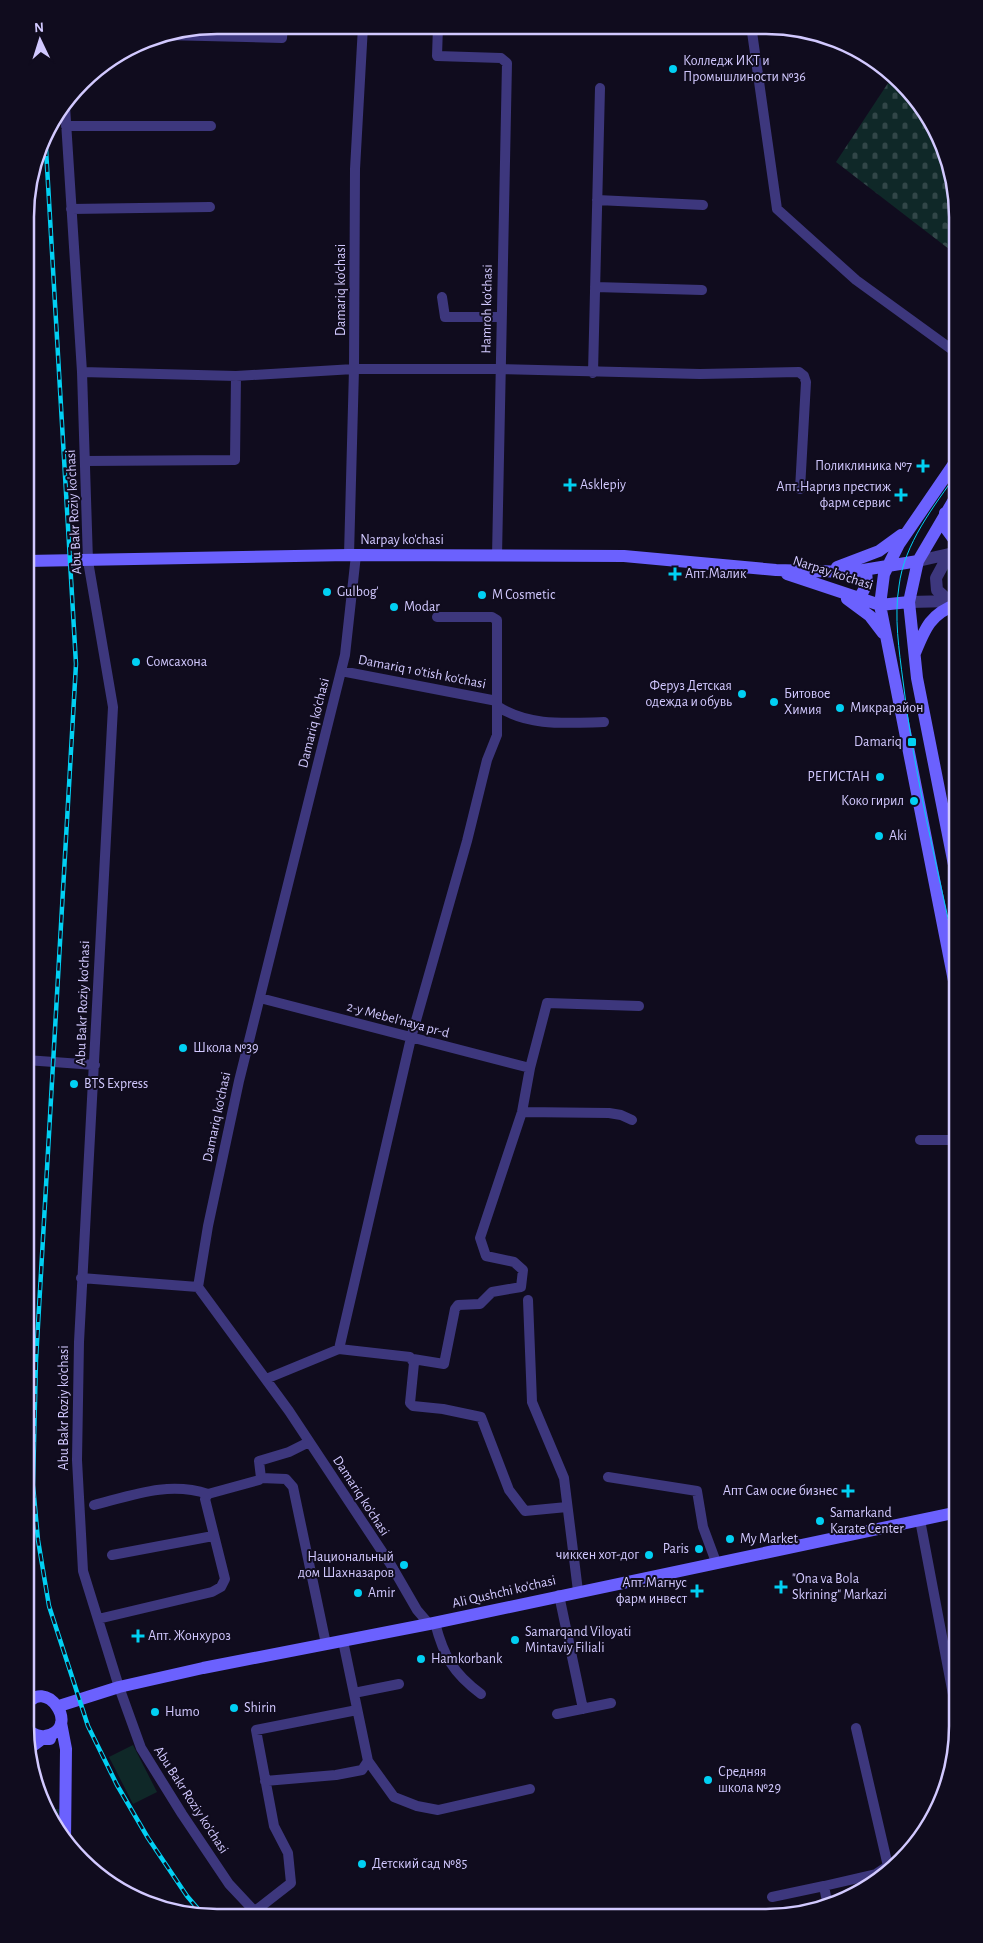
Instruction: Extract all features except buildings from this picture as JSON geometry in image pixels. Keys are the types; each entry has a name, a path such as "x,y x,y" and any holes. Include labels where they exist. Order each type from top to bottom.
{"main road":[{"path":"949,471 909,529 887,566 880,589 880,604 886,638 949,956"},
{"path":"949,507 918,561 909,602 917,678 949,840"},
{"path":"945,513 949,535"},
{"path":"820,571 845,565 879,551 909,529"},
{"name":"Narpay ko'chasi","path":"34,561 353,555 624,556 776,570 820,571 866,570 918,561"},
{"name":"Narpay ko'chasi","path":"776,570 859,599 880,604 909,602"},
{"path":"859,599 867,584 866,570"},
{"path":"828,588 870,616 886,638"},
{"path":"914,655 929,622 949,606"},
{"name":"Ali Qushchi ko'chasi","path":"59,1706 119,1687 203,1668 432,1624 559,1595 949,1514"},
{"path":"34,1700 44,1697 59,1706 60,1723 66,1748 65,1828"},
{"path":"34,1733 47,1735 58,1728 60,1723"},
{"path":"35,1747 42,1739 48,1738 55,1739 66,1748"}],"street":[{"path":"189,36 282,38 282,34"},
{"name":"Damariq ko'chasi","path":"363,34 355,169 353,555 345,655 237,1091 208,1226 198,1287 222,1323 266,1378 391,1565 417,1610 432,1624"},
{"name":"Hamroh ko'chasi","path":"438,34 437,56 500,58 507,63 497,556"},
{"path":"751,34 777,209 856,280 949,347"},
{"path":"593,373 600,88"},
{"name":"Abu Bakr Roziy ko'chasi","path":"65,114 82,372 88,561 113,707 109,800 101,906 95,1065 81,1278 76,1460 83,1570 119,1687 141,1748 229,1884 252,1909"},
{"path":"66,126 211,126"},
{"path":"597,200 703,205"},
{"path":"71,209 210,207"},
{"path":"595,287 702,290"},
{"path":"442,297 445,317 501,317"},
{"path":"82,372 236,376 354,369 500,369 593,373 799,372 804,376 806,382 800,488"},
{"path":"85,461 235,460 236,376"},
{"path":"918,561 949,552"},
{"path":"949,559 936,578 937,590 949,598"},
{"path":"909,602 949,602"},
{"path":"339,1349 411,1038 467,841 487,760 497,735 497,620 492,617 437,617"},
{"name":"Damariq 1 o'tish ko'chasi","path":"341,671 497,703 509,714 524,719 557,723 604,722"},
{"name":"2-y Mebel'naya pr-d","path":"260,998 530,1068"},
{"path":"266,1378 339,1349 404,1356 413,1360 444,1364 455,1309 458,1305 480,1304 492,1292 521,1287 523,1270 514,1262 486,1256 480,1238 522,1112 530,1068 547,1003 639,1006"},
{"path":"34,1061 95,1065"},
{"path":"522,1112 608,1113 621,1115 632,1120"},
{"path":"920,1140 949,1140"},
{"path":"81,1278 198,1287"},
{"path":"528,1300 532,1402 564,1478 578,1592"},
{"path":"413,1360 410,1403 413,1406 443,1409 481,1417 509,1490 525,1511 567,1507"},
{"path":"261,1478 259,1461 262,1458 289,1452 309,1442"},
{"path":"608,1477 697,1491 703,1527 716,1562"},
{"path":"94,1505 161,1488 190,1488 208,1494 261,1478 286,1479 293,1487 326,1644"},
{"path":"98,1619 212,1592 220,1587 224,1579 205,1499 208,1494"},
{"path":"920,1520 949,1673"},
{"path":"112,1556 213,1536"},
{"path":"559,1595 583,1709"},
{"path":"432,1624 444,1654 458,1675 481,1694"},
{"path":"343,1641 368,1761 394,1797 417,1806 438,1810 530,1789"},
{"path":"354,1693 400,1684"},
{"path":"558,1714 611,1703"},
{"path":"262,1909 291,1883 288,1853 274,1826 256,1730 358,1710"},
{"path":"856,1728 888,1863"},
{"path":"265,1781 336,1775 362,1770 368,1761"},
{"path":"772,1897 873,1875"},
{"path":"824,1886 826,1899"}],"green space":[{"path":"889,81 904,96 925,125 940,158 948,193 949,249 836,162"},
{"path":"947,567 949,567 949,595 948,595"},
{"path":"133,1745 157,1792 133,1804 109,1757"},
{"path":"54,1809 59,1809 59,1819"}],"tram line":[{"path":"949,484 921,526 907,555 899,586 897,610 900,657 913,752 949,923"}],"railway":[{"path":"34,1443 36,1360 76,664 46,151"},
{"path":"34,1496 38,1540 49,1606 88,1726 117,1785 148,1838 198,1908"}],"place":[{"name":"Колледж ИКТ и Промышлиности №36","path":"673,69"},
{"name":"Поликлиника №7","path":"923,466"},
{"name":"Asklepiy","path":"570,485"},
{"name":"Апт.Наргиз престиж фарм сервис","path":"901,495"},
{"name":"Апт.Малик","path":"675,574"},
{"name":"Gulbog'","path":"327,592"},
{"name":"M Cosmetic","path":"482,595"},
{"name":"Modar","path":"394,607"},
{"name":"Сомсахона","path":"136,662"},
{"name":"Феруз Детская одежда и обувь","path":"742,694"},
{"name":"Битовое Химия","path":"774,702"},
{"name":"Микрарайон","path":"840,708"},
{"name":"Damariq","path":"912,742"},
{"name":"РЕГИСТАН","path":"880,777"},
{"name":"Коко гирил","path":"914,801"},
{"name":"Aki","path":"879,836"},
{"name":"Школа №39","path":"183,1048"},
{"name":"BTS Express","path":"74,1084"},
{"name":"Апт Сам осие бизнес","path":"848,1491"},
{"name":"Samarkand Karate Center","path":"820,1521"},
{"name":"My Market","path":"730,1539"},
{"name":"Paris","path":"699,1549"},
{"name":"чиккен хот-дог","path":"649,1555"},
{"name":"Национальный дом Шахназаров","path":"404,1565"},
{"name":"\"Ona va Bola Skrining\" Markazi","path":"781,1587"},
{"name":"Апт.Магнус фарм инвест","path":"697,1591"},
{"name":"Amir","path":"358,1593"},
{"name":"Апт. Жонхуроз","path":"138,1636"},
{"name":"Samarqand Viloyati Mintaviy Filiali","path":"515,1640"},
{"name":"Hamkorbank","path":"421,1659"},
{"name":"Shirin","path":"234,1708"},
{"name":"Humo","path":"155,1712"},
{"name":"Средняя школа №29","path":"708,1780"},
{"name":"Детский сад №85","path":"362,1864"}]}
